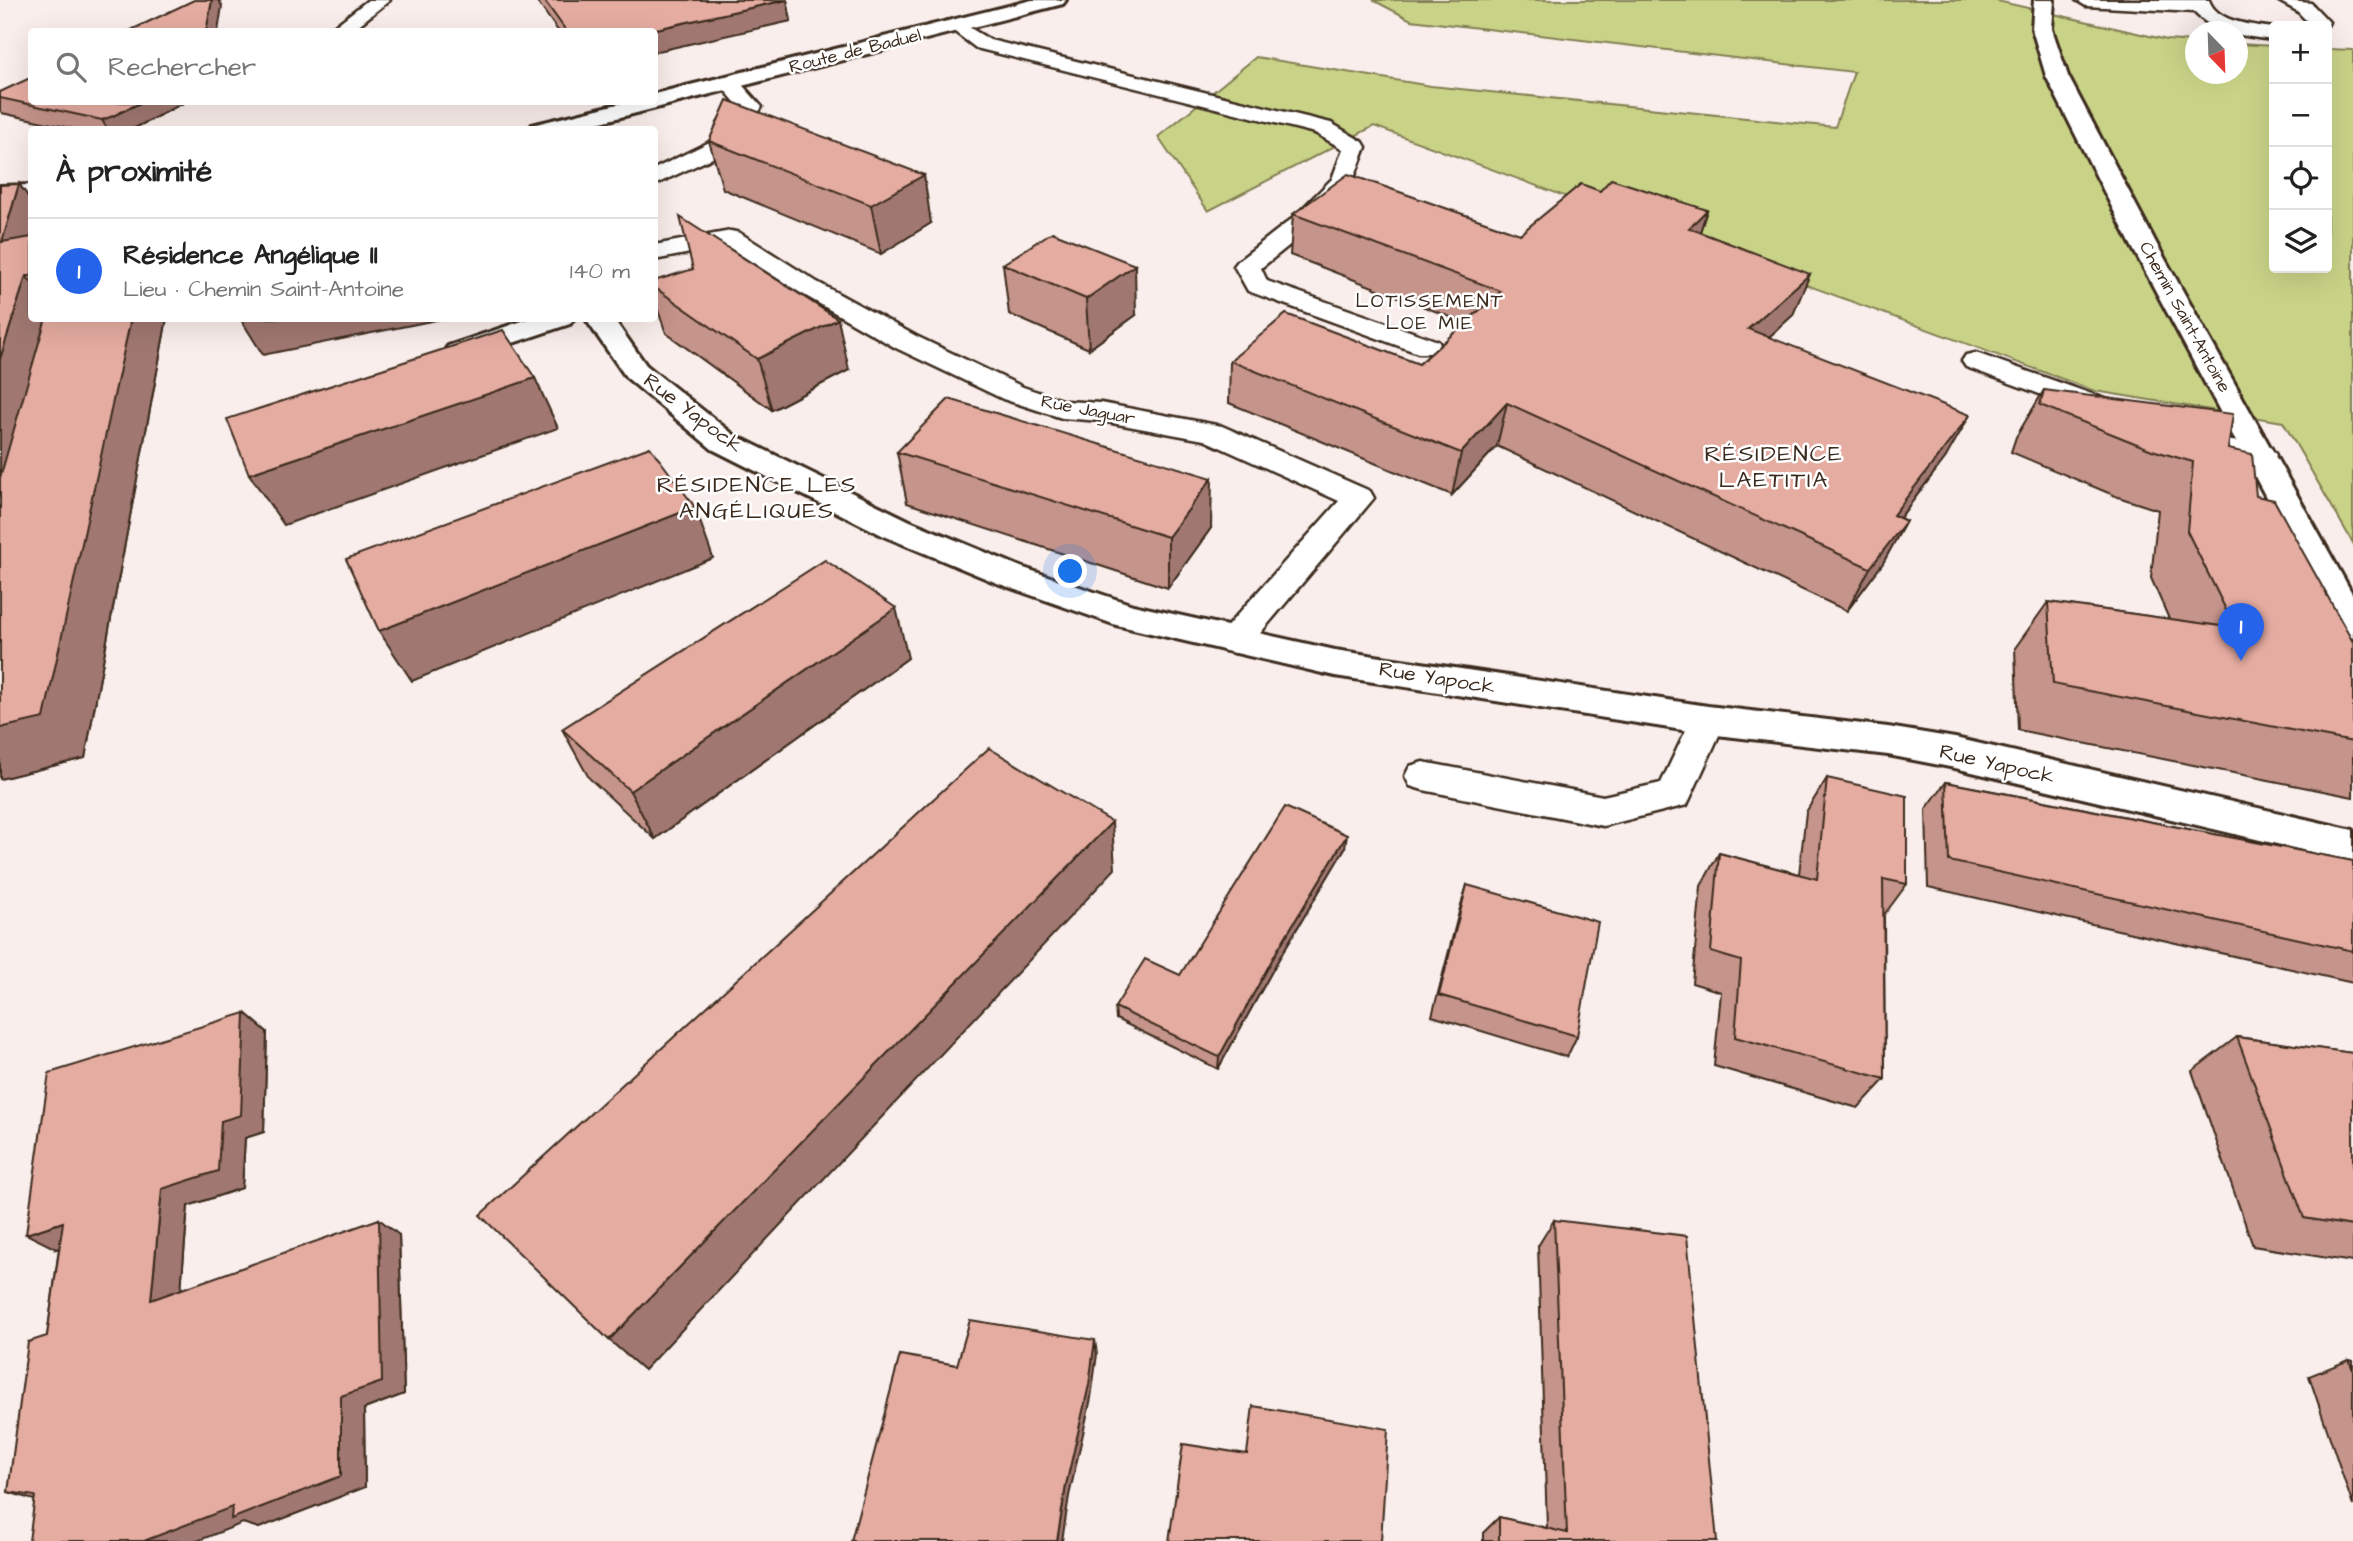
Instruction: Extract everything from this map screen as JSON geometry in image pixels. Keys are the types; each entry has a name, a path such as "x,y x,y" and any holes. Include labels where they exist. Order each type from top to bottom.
{"street":[{"name":"Route de Baduel","path":"658,100 1056,0"},
{"name":"Chemin Saint-Antoine","path":"2044,0 2042,29 2057,76 2143,243 2353,626"},
{"name":"Route de Baduel","path":"556,126 637,105"},
{"path":"0,193 28,192"},
{"path":"432,360 548,322"},
{"name":"Rue Yapock","path":"602,322 636,371 723,442 898,529 1009,575 1128,616 1335,663 1708,720 1888,741 1955,753 2353,846"}],"lane":[{"path":"342,28 380,0"},
{"path":"2086,0 2199,3 2219,21 2269,33"},
{"path":"2287,0 2314,15 2318,21"},
{"path":"957,26 983,44 1323,128 1355,147 1343,181 1301,223 1247,266 1257,286 1428,347"},
{"path":"658,176 728,142 751,107 729,82"},
{"name":"Rue Jaguar","path":"658,252 731,238 808,287 906,342 1013,393 1062,409 1101,412 1212,432 1359,498 1234,641"},
{"path":"1976,361 2204,444 2261,455"},
{"path":"1423,776 1603,811 1674,795 1708,720"}],"green space":[{"path":"1373,0 1993,0 2167,40 2185,41 2185,84 2248,84 2248,45 2269,46 2269,273 2332,273 2332,49 2353,50 2353,543 2283,422 2095,391 1374,126 1208,211 1158,137 1256,57 1431,86 1835,127 1854,72 1411,20"}],"building":[{"path":"194,0 212,0 207,28 135,28"},
{"path":"544,0 785,0 658,29 564,28"},
{"path":"28,79 28,104 0,98 0,92"},
{"path":"727,100 924,175 871,205 709,141"},
{"path":"32,105 136,105 102,120"},
{"path":"1348,174 1520,234 1581,184 1600,191 1611,179 1707,210 1689,228 1810,274 1748,329 1970,415 1893,515 1906,521 1870,568 1507,403 1461,453 1230,361 1286,314 1419,364 1501,291 1293,214"},
{"path":"19,184 2,242 28,238 28,276 0,359 0,185"},
{"path":"680,217 838,319 757,359 658,290 658,280 693,269"},
{"path":"1052,232 1135,265 1086,299 1003,264"},
{"path":"45,322 130,322 44,718 0,728 0,478"},
{"path":"503,330 535,378 249,474 227,419"},
{"path":"2044,390 2233,414 2228,449 2252,454 2256,496 2274,500 2353,642 2353,742 2053,684 2048,602 2235,628 2187,531 2193,462 2152,450 2040,405"},
{"path":"949,399 1212,478 1168,537 897,452"},
{"path":"650,447 695,507 379,631 346,559"},
{"path":"825,560 896,608 630,791 562,729"},
{"path":"989,748 1112,822 609,1340 480,1215"},
{"path":"1827,778 1907,796 1907,884 1883,879 1885,1079 1735,1037 1741,961 1711,952 1719,853 1817,879"},
{"path":"1946,782 2353,861 2353,951 1949,861"},
{"path":"1285,807 1347,835 1278,949 1219,1057 1115,1007 1145,959 1180,975"},
{"path":"1467,885 1598,922 1577,1036 1439,995"},
{"path":"245,1013 241,1115 221,1121 218,1171 162,1189 151,1300 379,1219 382,1382 341,1396 341,1476 231,1519 232,1507 144,1541 29,1541 35,1496 8,1492 28,1342 47,1336 63,1222 26,1234 49,1073"},
{"path":"2237,1037 2353,1053 2353,1226 2304,1218"},
{"path":"1554,1220 1687,1236 1717,1541 1499,1541 1499,1517 1567,1533"},
{"path":"970,1320 1095,1340 1089,1385 1066,1485 1057,1541 851,1541 900,1355 957,1365"},
{"path":"1253,1406 1388,1429 1381,1541 1169,1541 1183,1444 1247,1454"}],"place":[{"name":"Résidence Angélique II","path":"2241,661"}],"district":[{"name":"LOTISSEMENT LOE MIE","path":"1430,312"},
{"name":"RÉSIDENCE LAETITIA","path":"1774,467"},
{"name":"RÉSIDENCE LES ANGÉLIQUES","path":"757,498"}]}
